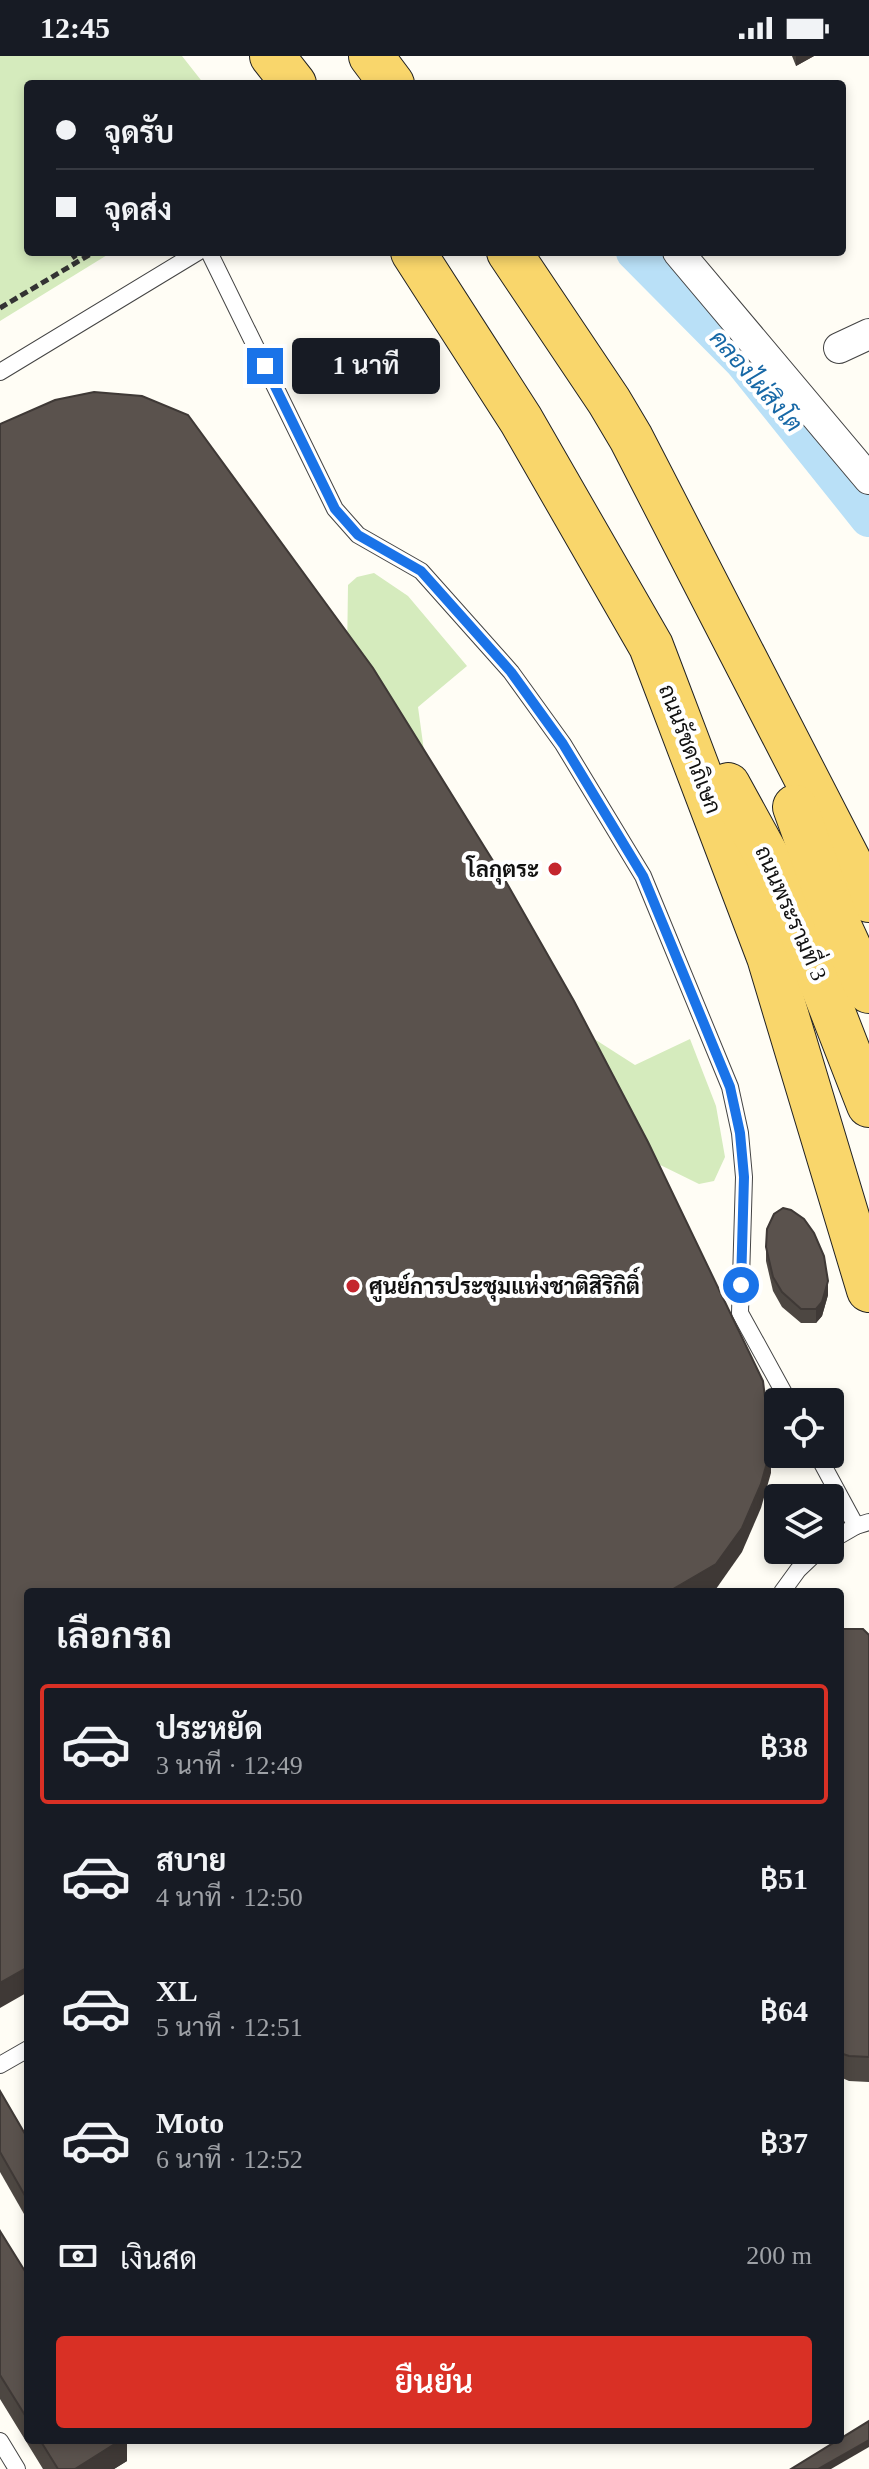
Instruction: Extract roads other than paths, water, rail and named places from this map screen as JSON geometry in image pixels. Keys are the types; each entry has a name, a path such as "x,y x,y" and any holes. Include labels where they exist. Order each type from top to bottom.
{"main road":[{"path":"272,56 291,80"},
{"path":"371,56 389,80"},
{"name":"ถนนรัชดาภิเษก","path":"416,256 521,420 651,646 769,957 869,1290"},
{"path":"512,256 617,413 869,900"},
{"name":"ถนนพระรามที่ 3","path":"733,632 834,915 869,991"},
{"name":"ถนนพระรามที่ 3","path":"651,646 785,889 869,1105"}],"street":[{"path":"681,256 869,479"},
{"path":"839,348 869,334"}],"lane":[{"path":"0,372 191,256"},
{"path":"211,256 335,509 358,535 421,571 511,672 563,744 643,876 730,1087 740,1133 744,1177 740,1313 781,1388"},
{"path":"826,1468 863,1524 844,1534"},
{"path":"785,1588 804,1564"},
{"path":"0,2065 24,2051"},
{"path":"0,2441 17,2469"}],"waterway":[{"name":"คลองไผ่สิงโต","path":"639,256 744,362 869,518"}],"place":[{"name":"โลกุตระ","path":"555,869"},
{"name":"ศูนย์การประชุมแห่งชาติสิริกิติ์","path":"353,1286"}]}
